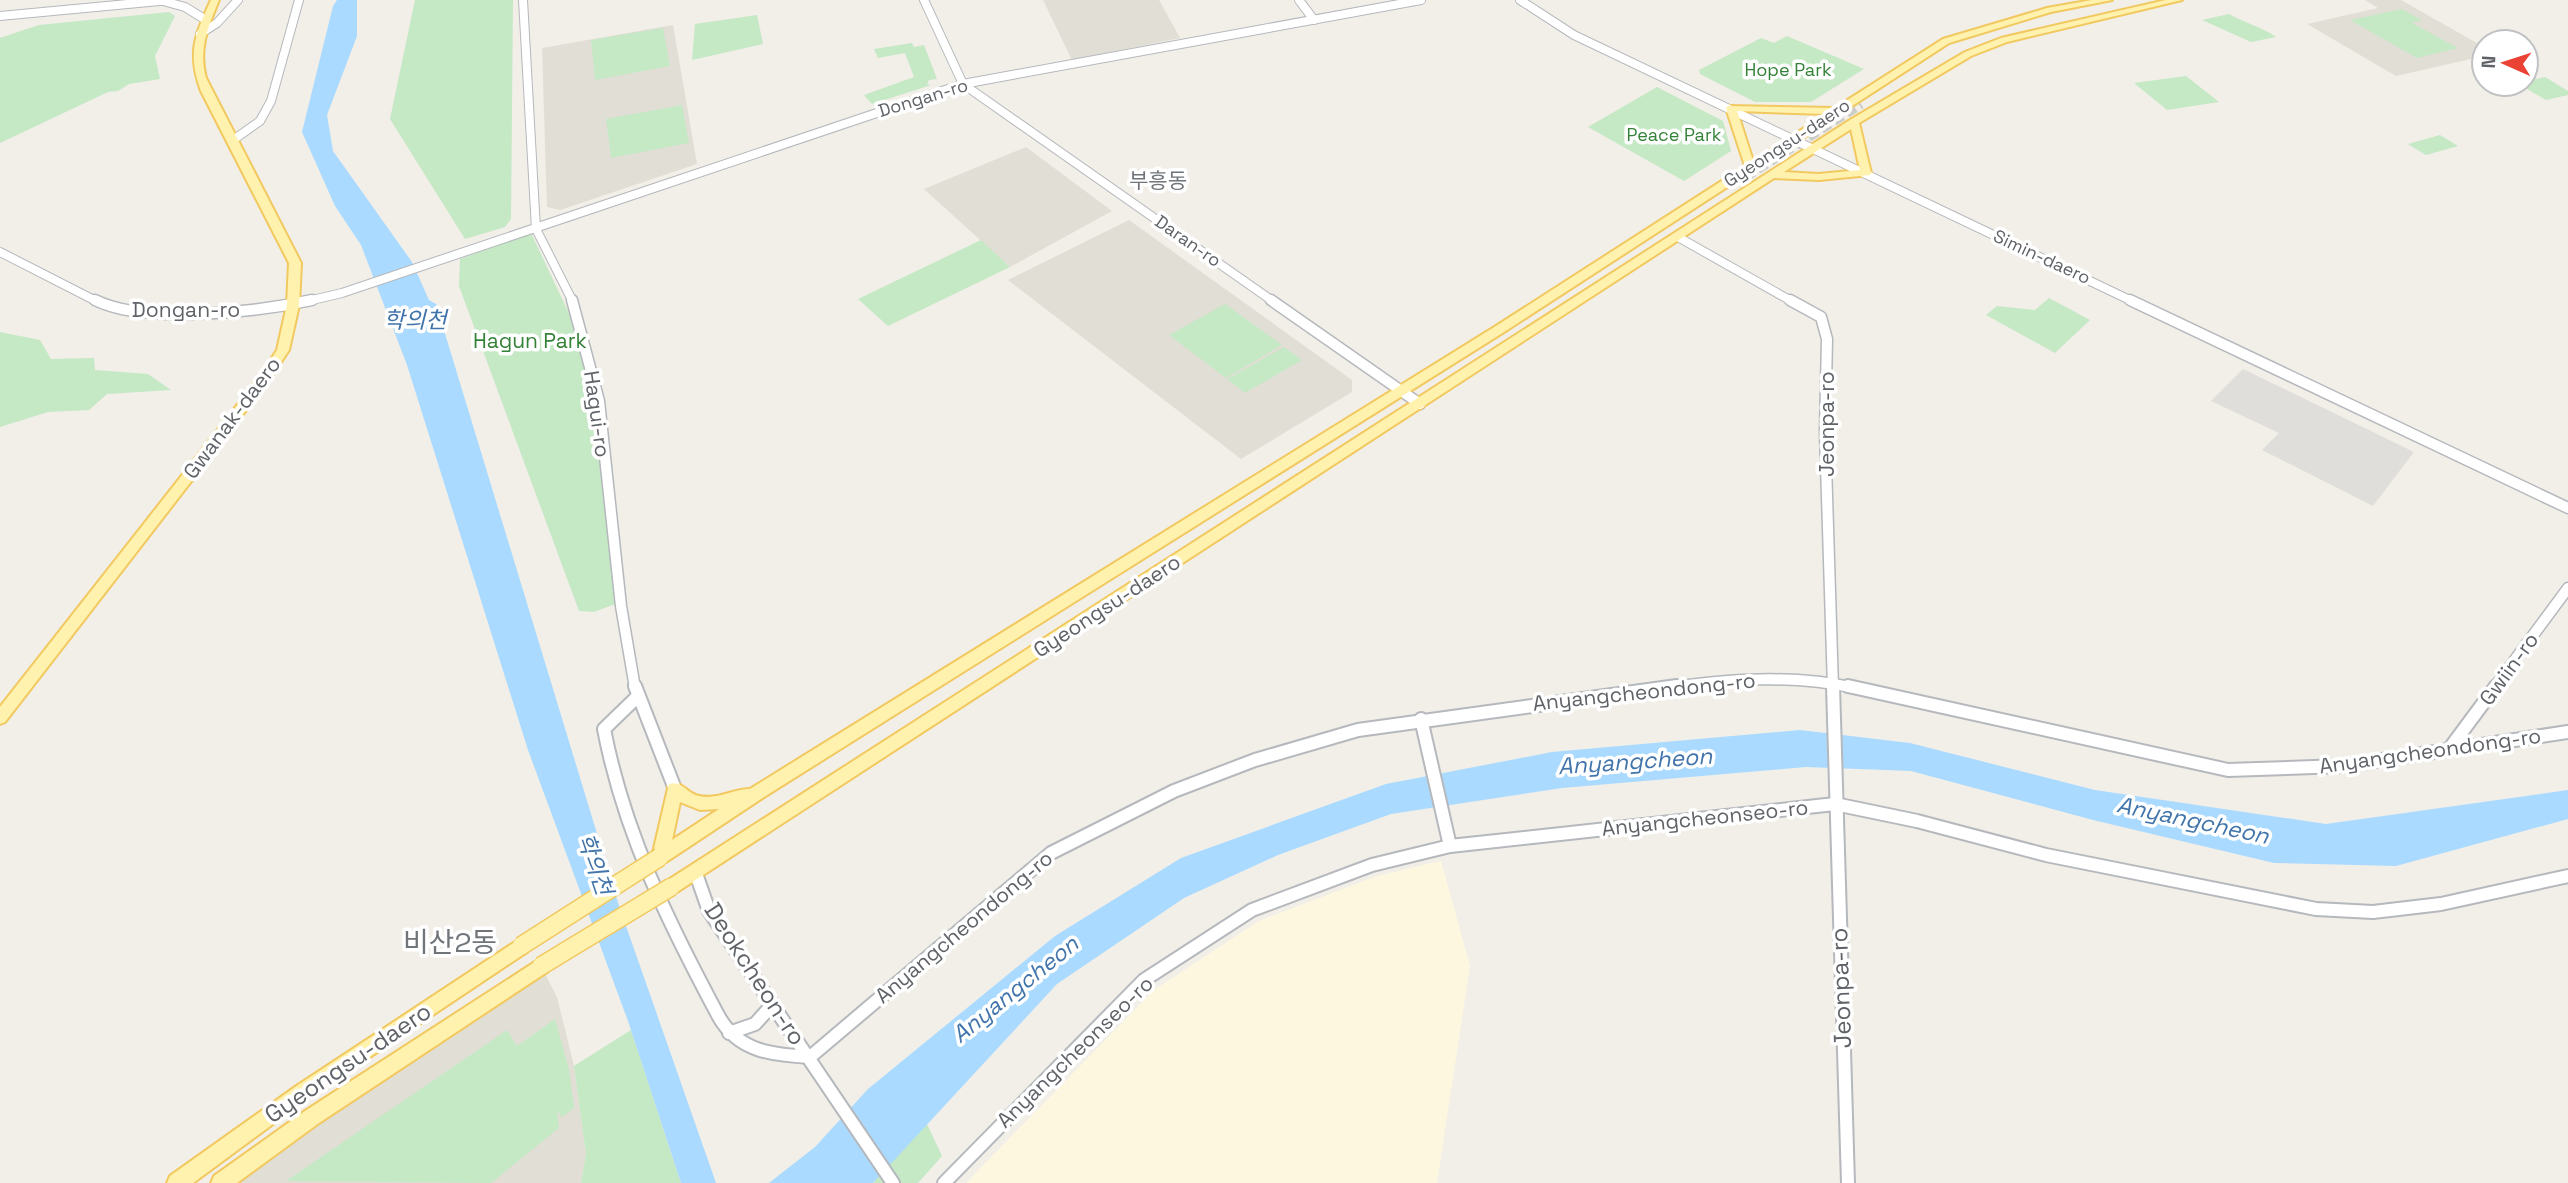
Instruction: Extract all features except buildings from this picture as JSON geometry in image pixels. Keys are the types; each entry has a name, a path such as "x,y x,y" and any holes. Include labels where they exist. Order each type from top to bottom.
{"main road":[{"name":"Gwanak-daero","path":"0,718 264,379 283,350 293,305 295,263 200,78 195,49 215,0"},
{"name":"Gyeongsu-daero","path":"2108,0 1989,31 1955,46 1864,106 1963,50 1998,37 2178,0"},
{"name":"Gyeongsu-daero","path":"1543,326 1749,175 1794,138 1946,41 2050,10 2094,3"},
{"name":"Gyeongsu-daero","path":"221,1183 313,1117 541,966 671,887 1543,326 1854,122 1968,54 2004,40 2112,14"},
{"path":"1749,175 1731,108 1834,111"},
{"path":"1773,175 1819,177 1866,173 1854,122"},
{"name":"Gyeongsu-daero","path":"177,1183 301,1093 758,792 1500,329 1600,272 1749,175"},
{"path":"675,789 684,798 702,806 758,792"},
{"path":"660,857 675,789"}],"street":[{"path":"0,16 170,0"},
{"path":"200,34 217,23 237,0"},
{"path":"233,140 260,121 271,101 299,0"},
{"name":"Hagui-ro","path":"523,0 536,229 576,310 599,401 621,606 637,697 675,789"},
{"path":"924,0 963,84"},
{"path":"1299,0 1314,20"},
{"name":"Dongan-ro","path":"0,252 111,308 153,313 267,310 342,293 963,84 1421,0"},
{"name":"Simin-daero","path":"1520,0 1574,34 2568,508"},
{"path":"163,1 180,5 206,20"},
{"name":"Daran-ro","path":"963,84 1420,404"},
{"name":"Jeonpa-ro","path":"1678,237 1821,317 1827,339 1825,432 1848,1183"},
{"name":"Gwiin-ro","path":"2450,748 2568,588"},
{"name":"Anyangcheondong-ro","path":"810,1057 1051,853 1174,791 1255,760 1358,730 1421,719 1735,678 1834,689 2228,770 2342,766 2568,732"},
{"path":"637,697 604,729 611,775 634,843 668,924 729,1033 762,1054 810,1057"},
{"path":"1421,719 1450,846"},
{"name":"Anyangcheonseo-ro","path":"944,1183 1144,980 1252,910 1372,864 1450,846 1835,798 2046,855 2316,909 2373,912 2441,904 2568,876"},
{"name":"Deokcheon-ro","path":"695,871 709,911 822,1074 893,1183"},
{"path":"729,1033 750,1029 766,1016 773,1004"}],"shaded area":[{"path":"1043,0 1159,0 1180,38 1072,60"},
{"path":"2365,0 2401,0 2470,39 2470,59 2396,76 2307,24 2378,8"},
{"path":"673,25 697,164 560,210 547,207 542,48"},
{"path":"1026,147 1112,211 1010,267 924,189"},
{"path":"1129,220 1352,380 1352,392 1241,459 1008,280"},
{"path":"2243,369 2414,452 2373,506 2262,450 2279,433 2211,401"},
{"path":"1441,861 1470,966 1437,1183 966,1183 1154,990 1259,921 1377,876"},
{"path":"541,966 557,997 574,1066 586,1154 581,1183 221,1183"}],"green space":[{"path":"415,0 513,0 511,219 505,227 465,239 390,119"},
{"path":"2402,9 2422,20 2412,23 2458,48 2417,58 2350,20"},
{"path":"169,12 175,16 155,56 160,79 129,84 118,91 108,92 0,143 0,38 39,25"},
{"path":"2229,14 2276,37 2251,42 2202,20"},
{"path":"757,15 763,44 692,60 695,24"},
{"path":"663,28 670,66 595,80 591,40"},
{"name":"Hope Park","path":"1787,36 1864,69 1811,102 1755,102 1700,74 1699,70 1761,38 1774,43"},
{"path":"912,43 914,47 924,45 937,79 929,80 927,84 931,85 872,104 864,95 914,77 905,53 878,58 874,49"},
{"path":"2186,76 2219,102 2167,110 2134,83"},
{"path":"2545,77 2568,91 2568,95 2546,100 2540,96 2540,78"},
{"name":"Peace Park","path":"1657,87 1723,121 1731,151 1684,181 1588,127"},
{"path":"682,105 689,143 611,158 606,119"},
{"path":"2440,135 2458,146 2426,155 2408,144"},
{"name":"Hagun Park","path":"531,233 574,324 594,403 615,604 594,612 579,611 459,286 460,259"},
{"path":"981,240 1010,267 888,326 858,299"},
{"path":"2049,298 2090,320 2055,353 1986,315 1997,306 2035,310"},
{"path":"1225,304 1282,345 1226,378 1169,335"},
{"path":"0,332 40,340 51,359 94,358 95,370 148,374 171,390 107,394 89,410 48,412 0,427"},
{"path":"1284,347 1302,360 1245,393 1227,379"},
{"path":"555,1019 569,1069 574,1108 562,1117 557,1111 559,1128 491,1183 286,1181 507,1030 517,1046"},
{"path":"631,1030 681,1183 581,1183 586,1154 574,1066"},
{"path":"926,1122 942,1156 918,1183 873,1183"}],"water":[{"name":"학의천","path":"337,0 357,0 357,36 327,115 333,151 412,262 429,300 436,304 619,906 716,1183 681,1183 628,1021 528,750 407,365 361,245 335,206 302,132 333,6"},
{"name":"Anyangcheon","path":"1800,730 1910,743 2095,790 2326,824 2568,790 2568,819 2396,866 2274,863 2093,820 1911,771 1806,767 1562,788 1391,814 1278,855 1184,898 1057,984 873,1183 769,1183 815,1147 868,1089 1055,936 1181,858 1386,784 1552,752"}],"tunnel":[{"path":"1745,177 1861,104"}],"district":[{"name":"부흥동","path":"1158,181"},
{"name":"비산2동","path":"450,942"}]}
